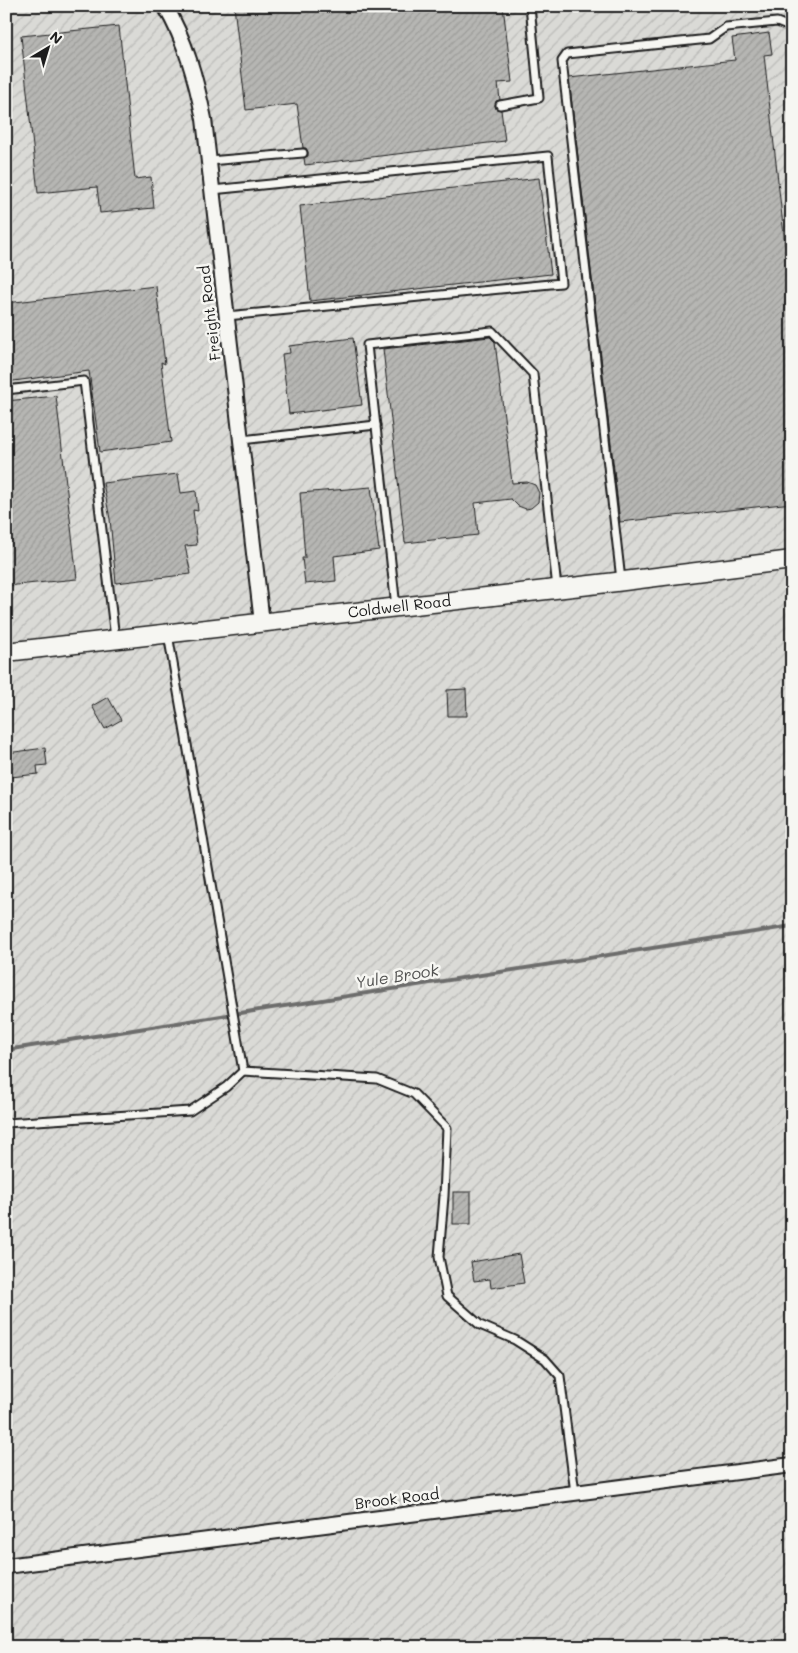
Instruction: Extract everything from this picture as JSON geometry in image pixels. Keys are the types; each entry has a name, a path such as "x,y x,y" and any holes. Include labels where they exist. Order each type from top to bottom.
{"street":[{"name":"Freight Road","path":"165,6 183,44 196,78 204,119 262,623"},
{"name":"Coldwell Road","path":"6,652 792,560"},
{"name":"Brook Road","path":"6,1566 792,1465"}],"lane":[{"path":"500,105 539,98 530,6"},
{"path":"621,581 562,61 567,54 709,39 726,27 776,22 792,28"},
{"path":"209,161 303,154"},
{"path":"212,190 548,156 561,283 227,316"},
{"path":"396,607 367,345 492,331 533,374 557,589"},
{"path":"6,390 84,381 116,640"},
{"path":"241,440 376,425"},
{"path":"168,634 243,1071"},
{"path":"6,1123 190,1111 226,1087 243,1071 377,1079 414,1094 447,1128 439,1257 447,1296 480,1325 515,1340 544,1359 560,1376 575,1493"}],"shaded area":[{"path":"6,6 792,6 792,1647 6,1647"}],"building":[{"path":"234,6 503,6 512,82 498,83 500,100 496,101 495,105 496,109 501,110 505,141 305,165 304,158 308,156 308,152 306,148 303,148 297,104 246,110"},
{"path":"119,26 135,179 151,177 154,208 100,213 97,187 38,193 21,36"},
{"path":"769,33 772,54 764,55 792,307 792,503 620,522 569,78 735,60 732,38"},
{"path":"539,178 551,274 310,301 300,206"},
{"path":"156,286 165,364 161,362 171,442 100,452 89,371 6,382 6,303"},
{"path":"490,337 495,342 512,483 527,482 535,485 539,493 538,502 531,508 526,509 518,506 511,499 475,503 478,535 405,543 383,349"},
{"path":"353,338 362,405 289,414 282,354 290,353 289,346"},
{"path":"56,396 77,579 6,586 6,401"},
{"path":"178,474 181,493 196,491 198,511 193,510 197,545 185,546 191,574 116,583 110,519 103,483"},
{"path":"371,487 379,550 334,556 336,581 305,584 302,558 305,558 300,493"},
{"path":"466,689 467,716 448,716 447,690"},
{"path":"108,697 121,720 105,729 92,706"},
{"path":"45,748 47,765 37,766 38,774 11,777 7,753"},
{"path":"453,1192 471,1192 471,1224 453,1224"},
{"path":"519,1254 524,1283 491,1288 490,1279 474,1281 471,1262"}],"waterway":[{"name":"Yule Brook","path":"6,1050 792,926"}]}
